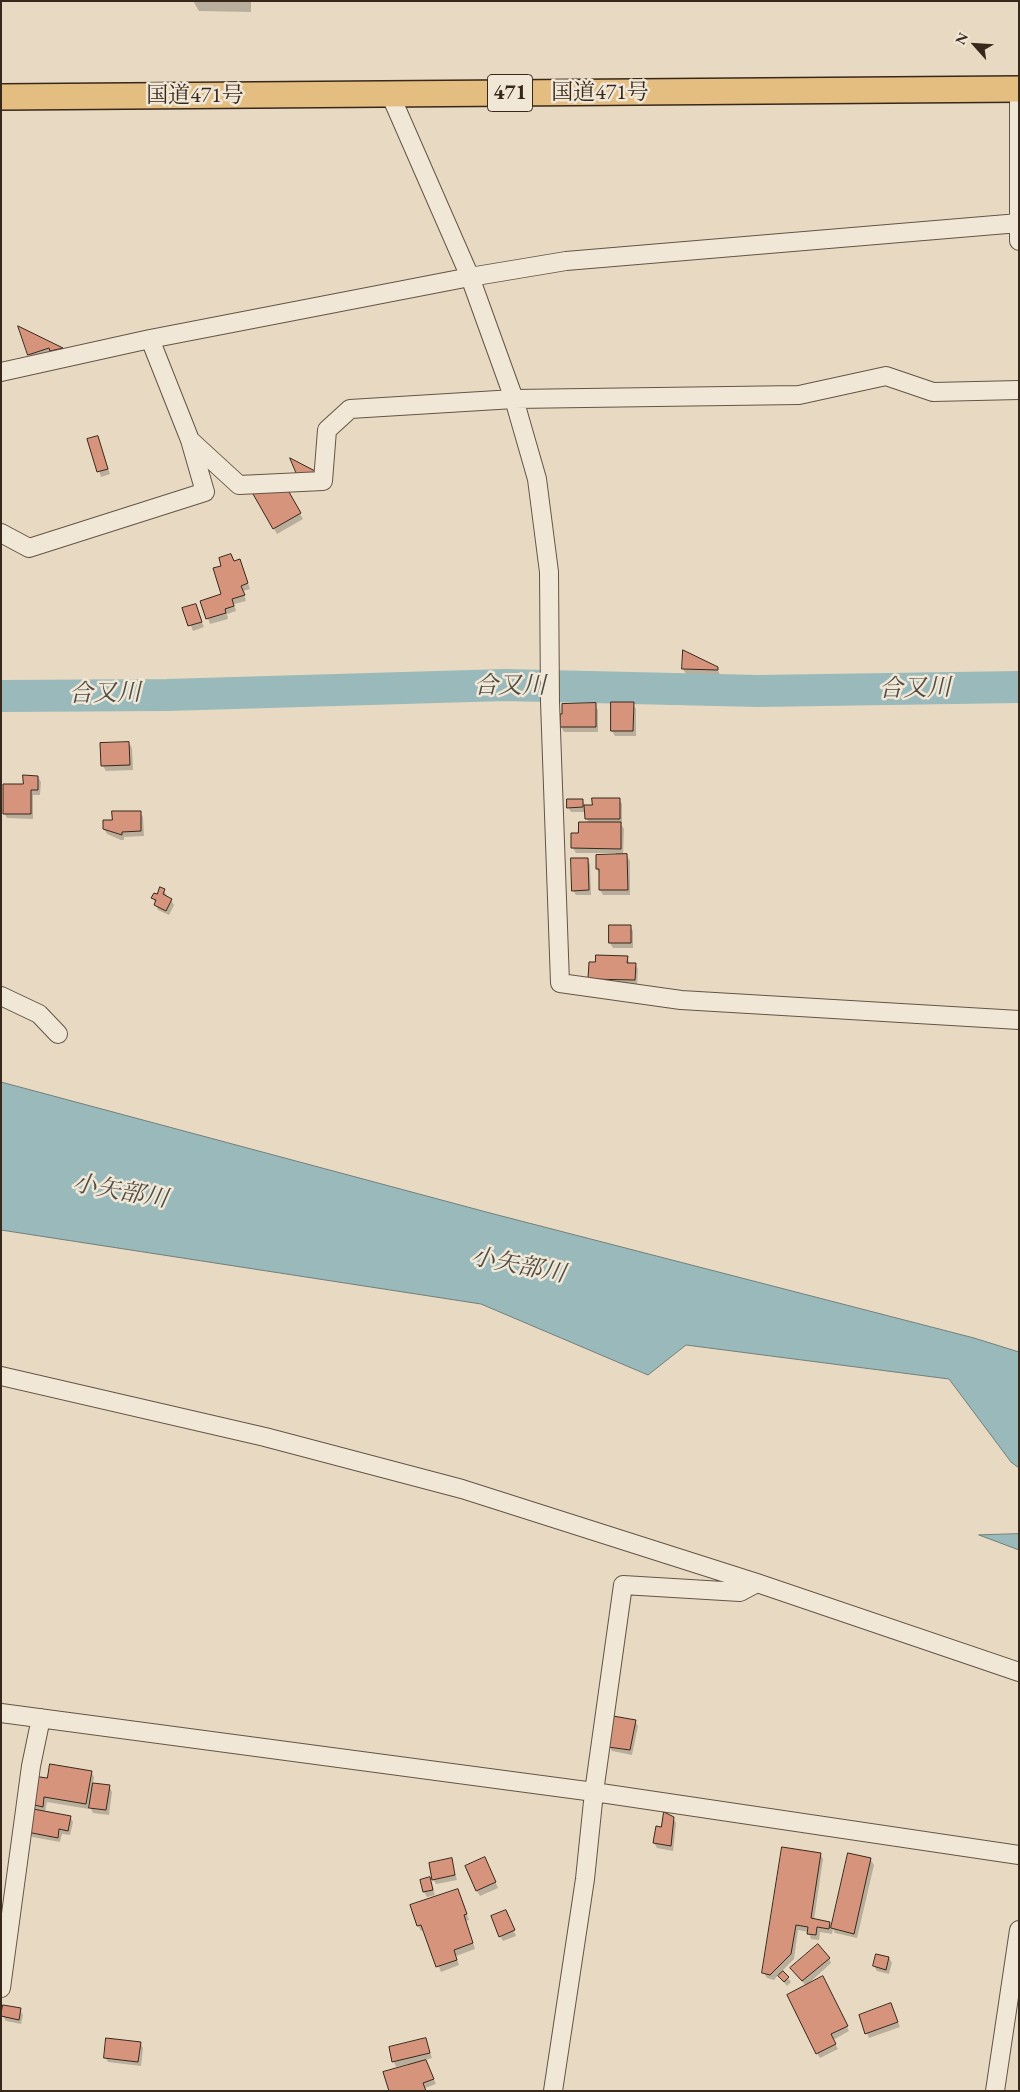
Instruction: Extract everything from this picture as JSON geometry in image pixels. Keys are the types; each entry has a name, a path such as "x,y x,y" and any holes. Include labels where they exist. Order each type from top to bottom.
{"highway":[{"name":"国道471号","path":"1,97 1019,89"}],"street":[{"path":"1019,89 1019,241"},
{"path":"390,94 470,276 514,399 537,479 549,572 550,702 560,983 681,1000 1019,1020"},
{"path":"1,372 150,339 470,276 566,261 1018,224"},
{"path":"1,533 29,548 205,492 190,440 150,339"},
{"path":"190,440 239,485 323,481 327,430 350,409 514,399 799,395 886,376 933,392 1019,390"},
{"path":"1,996 38,1014 58,1034"},
{"path":"1,1376 265,1437 462,1489 758,1583 1019,1672"},
{"path":"553,2091 585,1879 594,1792 624,1585 740,1592 758,1583"},
{"path":"1,1713 594,1792 1019,1855"},
{"path":"1,1988 31,1766 41,1718"},
{"path":"995,2091 1019,1930"}],"water":[{"name":"小矢部川","path":"1,1082 490,1213 974,1338 1019,1352 1019,1468 1011,1462 949,1379 686,1345 648,1375 481,1304 1,1230"},
{"path":"1019,1534 1019,1550 979,1535"}],"building":[{"path":"18,326 63,348 50,351 49,348 28,355"},
{"path":"98,436 108,469 97,472 87,439"},
{"path":"290,458 317,472 299,479"},
{"path":"281,478 301,513 273,529 253,494"},
{"path":"231,554 234,561 240,559 248,583 241,586 245,595 232,599 234,606 225,609 226,613 206,619 200,601 221,594 213,568 221,566 219,558"},
{"path":"196,604 202,622 188,626 182,608"},
{"path":"683,650 718,667 718,670 682,669"},
{"path":"611,702 634,702 633,731 611,731"},
{"path":"596,703 596,727 560,727 562,704"},
{"path":"129,742 130,765 101,766 100,743"},
{"path":"23,775 38,776 38,790 31,790 31,814 3,814 3,784 23,784"},
{"path":"592,798 620,798 620,819 585,819 584,805 592,805"},
{"path":"567,799 583,799 583,807 567,808"},
{"path":"112,811 141,811 141,831 122,832 122,835 103,829 103,820 112,820"},
{"path":"579,822 621,822 621,849 571,848 571,833 578,833"},
{"path":"627,854 628,890 599,890 599,869 596,869 596,855"},
{"path":"571,858 588,858 589,890 572,891"},
{"path":"160,887 165,889 163,894 172,899 166,911 154,905 156,900 151,898 154,893 157,894"},
{"path":"609,925 631,925 631,943 609,943"},
{"path":"596,955 628,956 627,963 636,963 635,980 588,979 589,962 595,962"},
{"path":"613,1716 636,1720 630,1750 608,1747"},
{"path":"50,1764 92,1771 86,1804 44,1797 43,1807 30,1804 33,1776 47,1778"},
{"path":"93,1783 110,1785 106,1810 89,1808"},
{"path":"33,1809 71,1816 68,1831 59,1829 58,1838 27,1832"},
{"path":"664,1812 674,1817 671,1846 653,1843 656,1826 661,1827"},
{"path":"782,1847 821,1853 811,1918 830,1922 829,1929 817,1927 816,1935 807,1934 808,1927 796,1925 791,1954 770,1975 762,1973"},
{"path":"848,1853 871,1858 854,1934 831,1928"},
{"path":"485,1857 496,1882 476,1891 465,1866"},
{"path":"452,1858 455,1875 432,1880 429,1863"},
{"path":"430,1877 433,1890 423,1892 420,1880"},
{"path":"458,1889 467,1914 464,1915 473,1943 454,1950 457,1960 436,1967 421,1925 417,1926 410,1905"},
{"path":"506,1910 515,1930 499,1937 491,1916"},
{"path":"818,1944 830,1958 802,1981 790,1968"},
{"path":"876,1954 889,1957 886,1970 873,1966"},
{"path":"783,1971 789,1977 784,1982 778,1976"},
{"path":"823,1976 848,2026 831,2034 836,2044 816,2054 787,1995"},
{"path":"891,2003 898,2022 865,2034 859,2015"},
{"path":"3,2005 21,2008 19,2020 1,2016"},
{"path":"106,2038 141,2042 138,2062 104,2058"},
{"path":"426,2038 430,2053 392,2062 389,2047"},
{"path":"426,2060 434,2079 423,2083 426,2091 389,2091 383,2072"}],"waterway":[{"name":"合又川","path":"1,696 167,695 505,685 758,691 1019,687"}]}
